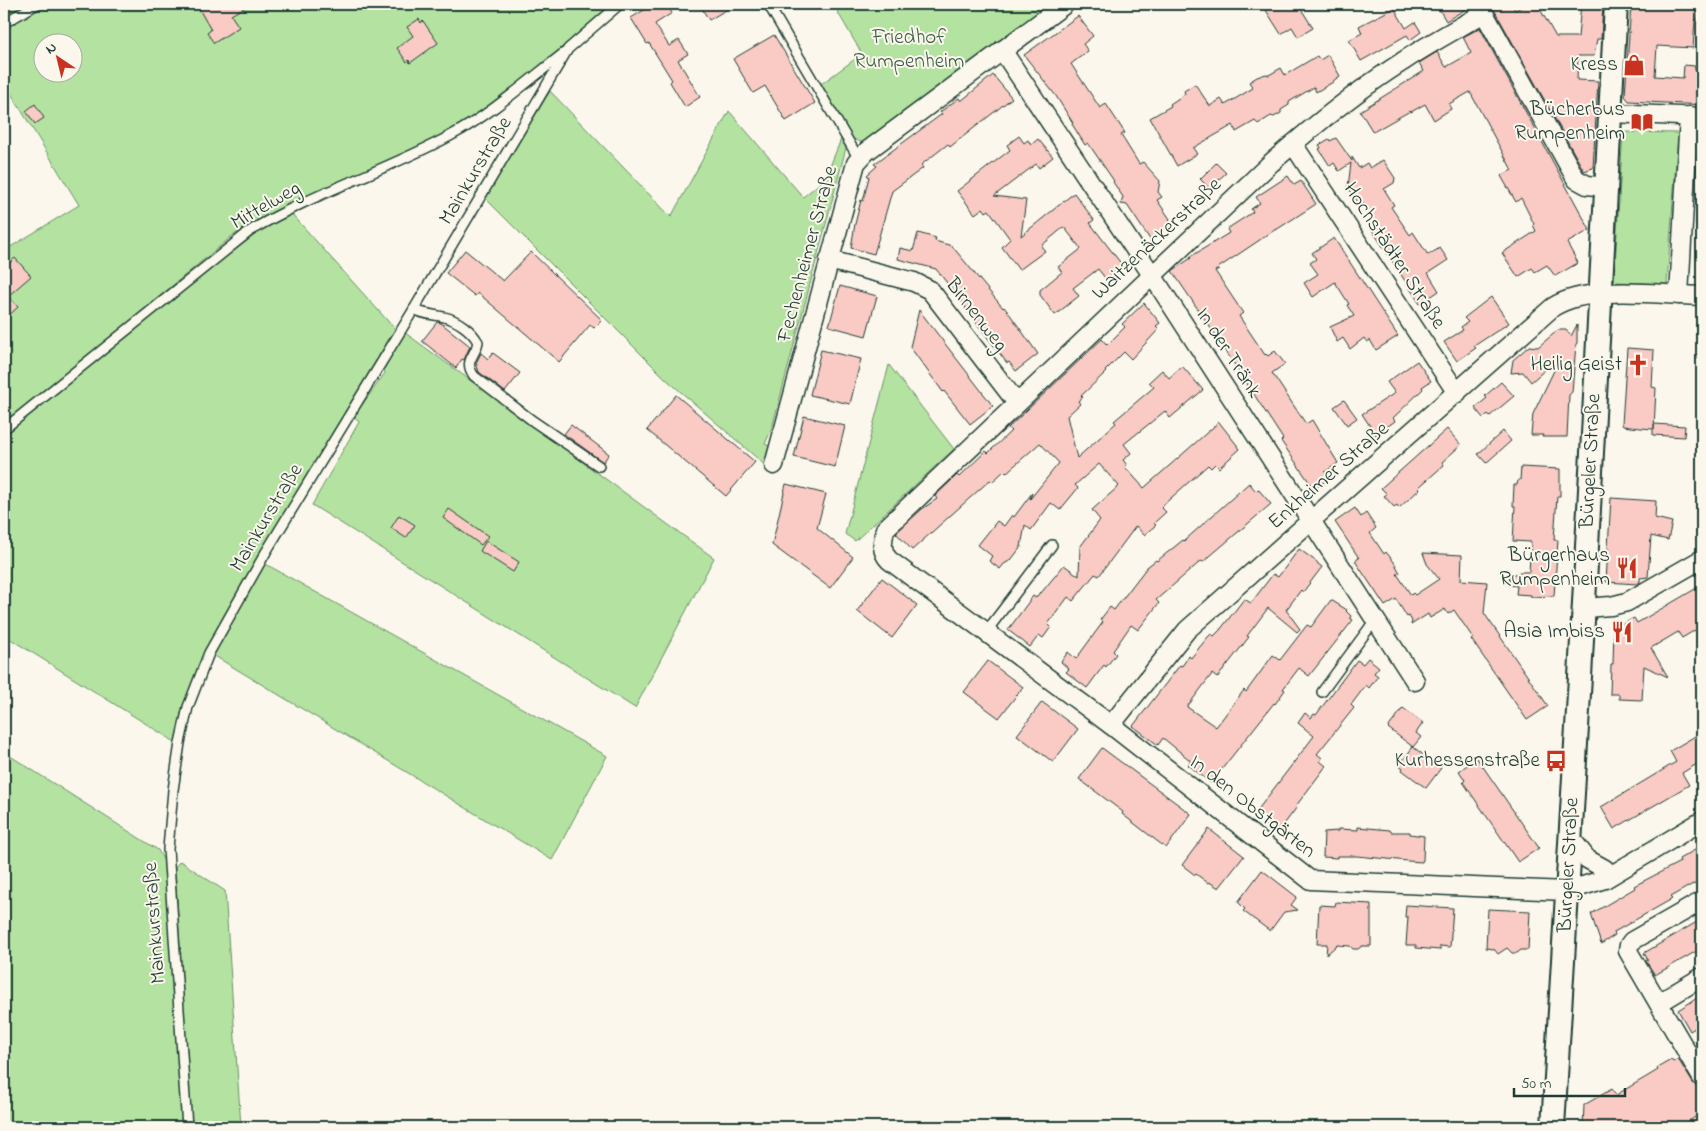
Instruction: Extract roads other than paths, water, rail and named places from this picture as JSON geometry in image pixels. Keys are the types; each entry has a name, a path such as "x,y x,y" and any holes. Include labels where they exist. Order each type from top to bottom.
{"street":[{"name":"Fechenheimer Straße","path":"774,465 854,168 859,159 1065,4"},
{"name":"Bürgeler Straße","path":"1553,1127 1584,608 1616,4"},
{"path":"1482,8 1576,179 1587,185 1606,187"},
{"name":"Waitzenäckerstraße","path":"885,529 1152,274 1293,144 1376,79 1482,8"},
{"name":"In der Tränk","path":"1002,50 1152,274 1415,681"},
{"path":"1611,113 1696,116 1679,295"},
{"name":"Hochstädter Straße","path":"1293,144 1457,393"},
{"name":"Birnenweg","path":"829,260 914,282 930,290 1017,403"},
{"name":"Enkheimer Straße","path":"1111,725 1187,630 1553,307 1567,299 1601,292 1702,296"},
{"name":"In den Obstgärten","path":"885,529 883,547 886,556 1111,725 1310,880 1567,882"},
{"path":"1584,608 1606,607 1627,602 1702,558"},
{"path":"1567,882 1605,879 1612,870 1702,821"},
{"path":"1570,837 1587,859 1612,870"},
{"path":"1702,901 1632,941 1629,945 1630,956 1702,1078"},
{"path":"1658,1003 1702,977"}],"lane":[{"path":"4,23 37,4"},
{"name":"Mainkurstraße","path":"187,1127 168,849 173,790 188,707 209,653 262,560 568,49 620,4"},
{"path":"768,4 859,159"},
{"name":"Mittelweg","path":"4,430 250,231 291,209 451,136 478,119 568,49"},
{"path":"414,309 430,316 446,317 467,328 478,342 477,350 468,365 474,376 533,421 599,466"},
{"path":"986,632 1052,545"},
{"path":"1322,692 1375,620"}],"place":[{"name":"Kress","path":"1634,65"},
{"name":"Bücherbus Rumpenheim","path":"1642,122"},
{"name":"Heilig Geist","path":"1638,365"},
{"name":"Bürgerhaus Rumpenheim","path":"1627,568"},
{"name":"Asia Imbiss","path":"1622,632"},
{"name":"Kurhessenstraße","path":"1556,761"}],"park label":[{"name":"Friedhof Rumpenheim","path":"909,50"}]}
